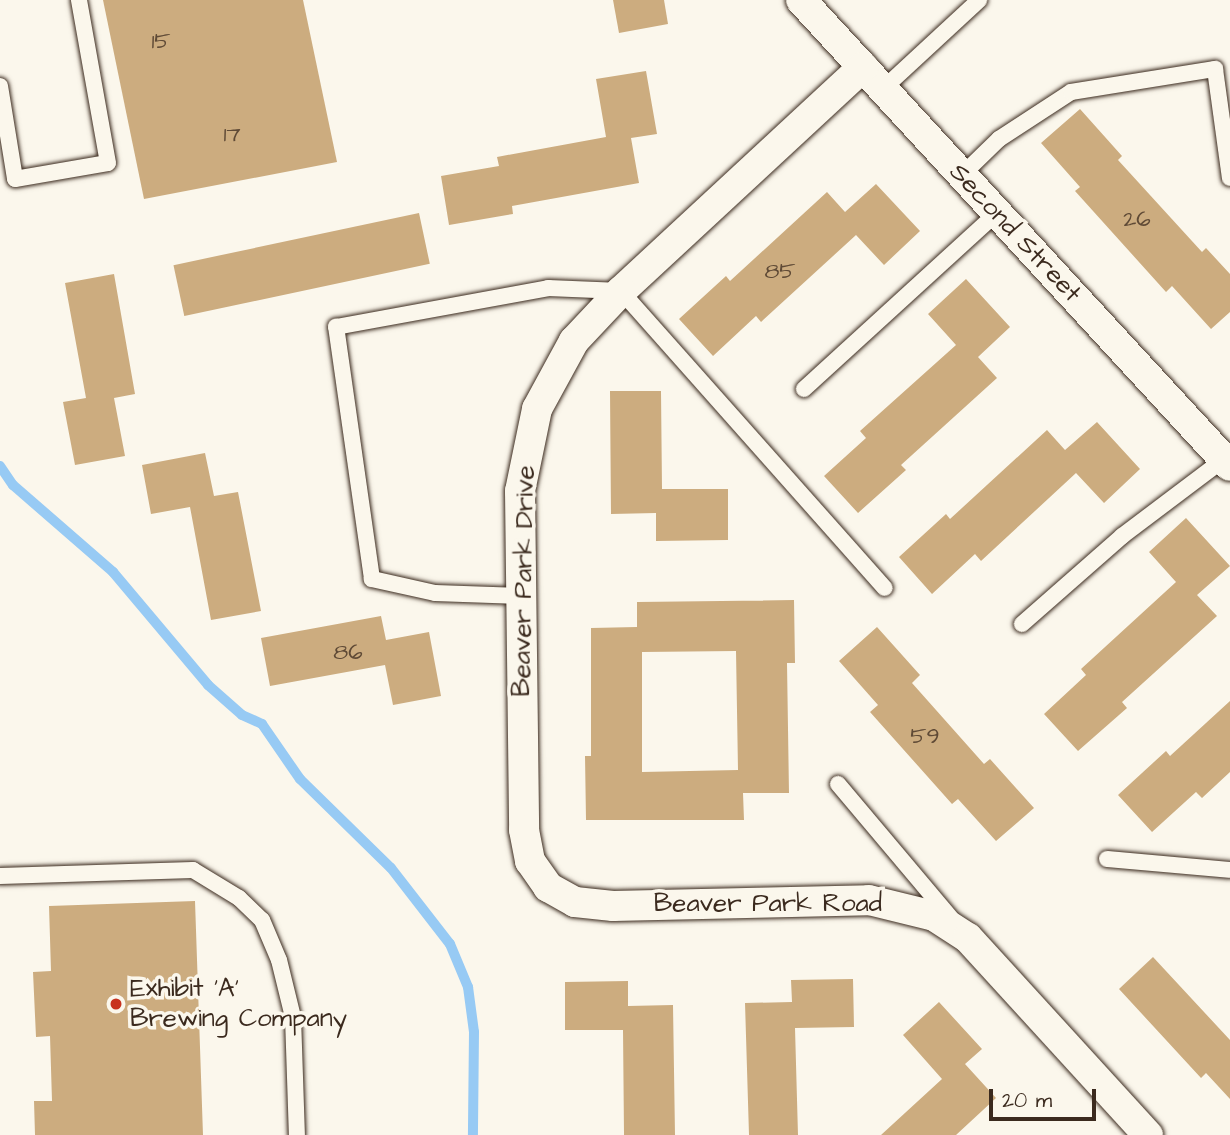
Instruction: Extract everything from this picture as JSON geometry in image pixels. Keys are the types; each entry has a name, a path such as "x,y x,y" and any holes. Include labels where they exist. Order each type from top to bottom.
{"street":[{"name":"Second Street","path":"801,0 1228,459"},
{"name":"Beaver Park Drive","path":"548,887 530,861 524,830 520,491 537,409 574,341 621,291 863,67"},
{"name":"Beaver Park Road","path":"548,887 575,902 612,906 869,900 934,916 968,938 1148,1135"}],"lane":[{"path":"0,86 15,179 108,163 79,0"},
{"path":"883,89 979,0"},
{"path":"962,175 1017,126 1070,92 1215,69 1230,178"},
{"path":"804,389 997,213"},
{"path":"521,596 435,593 372,579 336,327 548,288 621,291 885,588"},
{"path":"1022,624 1122,536 1228,459"},
{"path":"838,784 968,938"},
{"path":"1107,859 1230,870"},
{"path":"0,876 193,870 239,898 262,919 279,960 293,1017 296,1135"}],"building":[{"path":"103,0 303,0 337,162 144,199"},
{"path":"613,0 664,0 668,24 619,33"},
{"path":"646,71 657,134 631,138 639,183 512,206 513,214 449,225 441,176 499,166 497,157 606,137 596,79"},
{"path":"1080,109 1122,156 1118,160 1202,252 1206,248 1230,274 1230,312 1211,329 1172,286 1166,292 1075,191 1080,187 1041,143"},
{"path":"876,184 920,231 884,265 856,235 761,322 756,316 713,356 679,319 726,276 730,281 827,192 845,212"},
{"path":"419,213 430,264 184,316 173,265"},
{"path":"114,274 135,394 114,398 125,456 75,465 63,402 86,398 65,283"},
{"path":"966,279 1010,327 978,357 997,378 901,465 906,470 858,513 824,476 866,438 860,431 956,345 928,314"},
{"path":"610,391 661,391 662,489 728,489 728,540 656,541 656,513 611,514"},
{"path":"1097,422 1140,469 1104,503 1076,473 981,561 975,554 932,594 899,557 946,514 950,519 1047,430 1065,450"},
{"path":"205,453 214,496 238,492 261,611 211,620 190,507 151,514 142,465"},
{"path":"1186,518 1230,566 1197,595 1217,616 1122,702 1127,708 1078,751 1044,714 1086,675 1081,669 1176,582 1149,552"},
{"path":"794,600 795,663 787,663 789,793 743,793 744,820 586,820 585,756 591,756 591,628 637,627 637,602","holes":["736,651 738,770 642,772 642,652"]},
{"path":"381,616 386,640 429,632 441,696 393,705 385,665 270,686 261,638"},
{"path":"877,627 920,675 912,683 984,764 990,759 1034,808 996,841 958,799 952,804 870,712 878,705 839,661"},
{"path":"1230,701 1230,772 1202,798 1196,792 1152,832 1118,795 1166,751 1170,756"},
{"name":"Exhibit 'A' Brewing Company","path":"195,901 203,1135 35,1135 34,1101 52,1101 50,1036 36,1037 33,972 51,971 49,906"},
{"path":"1153,957 1230,1040 1230,1099 1206,1073 1201,1078 1119,989"},
{"path":"853,979 854,1027 795,1028 798,1135 749,1135 745,1003 792,1002 791,980"},
{"path":"628,981 628,1006 673,1005 675,1135 624,1135 623,1030 565,1030 565,982"},
{"path":"939,1002 982,1049 965,1064 996,1098 956,1135 881,1135 942,1079 903,1035"}],"waterway":[{"path":"0,466 13,485 113,572 208,685 242,715 262,724 300,779 391,868 450,944 468,987 474,1032 473,1135"}],"place":[{"name":"Exhibit 'A' Brewing Company","path":"116,1004"}]}
